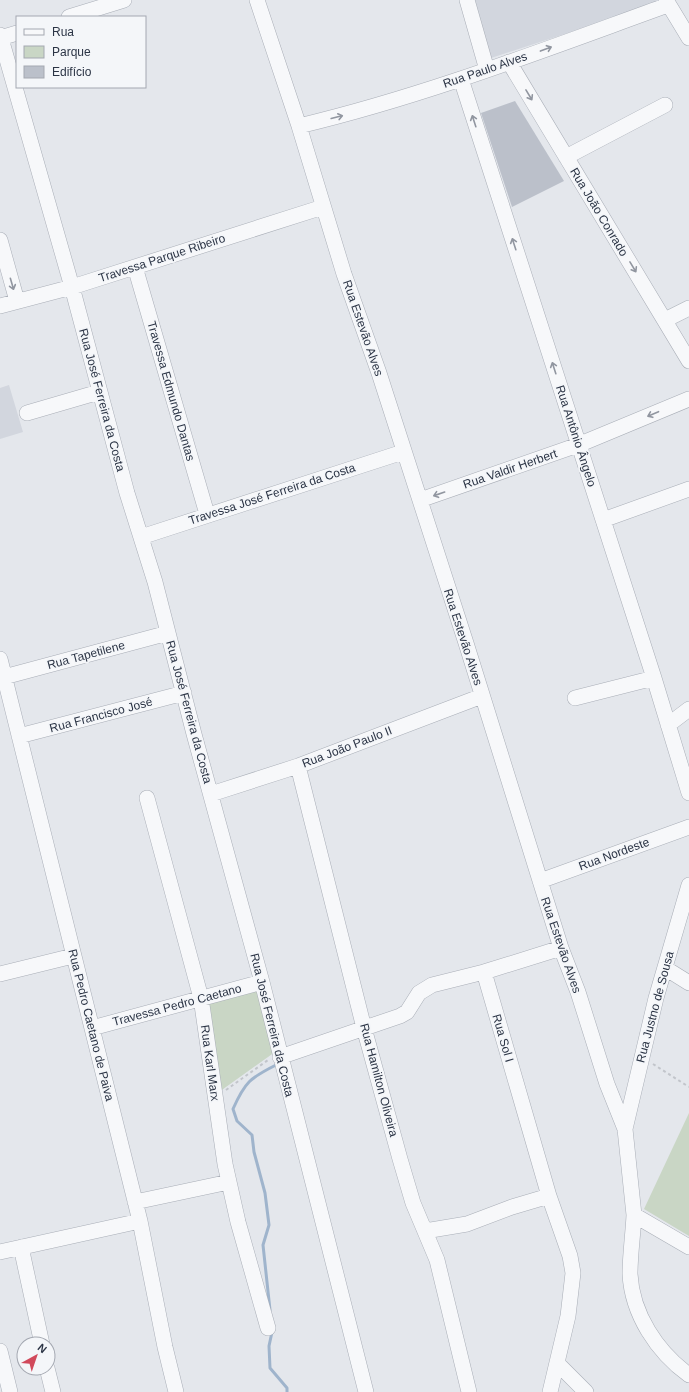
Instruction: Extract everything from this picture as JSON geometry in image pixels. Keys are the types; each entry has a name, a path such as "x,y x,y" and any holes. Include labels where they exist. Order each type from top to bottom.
{"street":[{"path":"72,16 124,0"},
{"name":"Rua Estevão Alves","path":"257,0 299,126 323,207 420,500 561,948 578,992 611,1096 625,1129 634,1215 630,1274 637,1306 654,1340 666,1355 689,1375"},
{"path":"467,0 487,70"},
{"path":"667,3 689,38"},
{"name":"Rua Paulo Alves","path":"299,126 360,111 461,79 667,3"},
{"path":"0,37 16,33"},
{"name":"Rua José Ferreira da Costa","path":"0,37 72,287 126,493 141,536 168,633 262,982 366,1392"},
{"name":"Rua João Conrado","path":"509,62 689,361"},
{"name":"Rua Antônio Ângelo","path":"461,79 654,678 689,793"},
{"path":"566,157 665,105"},
{"name":"Travessa Parque Ribeiro","path":"0,306 72,287 323,207"},
{"path":"0,240 17,301"},
{"name":"Travessa Edmundo Dantas","path":"135,267 207,514"},
{"path":"665,320 689,308"},
{"path":"27,412 99,392"},
{"name":"Rua Valdir Herbert","path":"420,500 578,445 689,399"},
{"name":"Travessa José Ferreira da Costa","path":"141,536 403,452"},
{"path":"603,520 689,489"},
{"name":"Rua Tapetilene","path":"4,677 168,633"},
{"name":"Rua Pedro Caetano de Paiva","path":"0,660 4,677 5,698 19,736 140,1221 165,1347 176,1392"},
{"path":"575,698 654,678"},
{"name":"Rua Francisco José","path":"19,736 184,693"},
{"name":"Rua João Paulo II","path":"211,794 298,766 482,696"},
{"path":"668,725 689,709"},
{"name":"Rua Hamilton Oliveira","path":"298,766 364,1028 413,1203 436,1260 469,1392"},
{"name":"Rua Karl Marx","path":"147,798 201,998 215,1098 229,1182 238,1222 268,1328"},
{"name":"Rua Nordeste","path":"540,881 689,827"},
{"name":"Rua Justno de Sousa","path":"625,1129 656,998 689,885"},
{"path":"280,1055 400,1016 407,1012 419,993 432,985 484,972 561,948"},
{"path":"0,974 73,956"},
{"path":"665,968 689,983"},
{"name":"Rua Sol I","path":"484,972 549,1196 570,1256 573,1273 568,1316 550,1392"},
{"name":"Travessa Pedro Caetano","path":"92,1028 262,982"},
{"path":"135,1202 229,1182"},
{"path":"425,1231 467,1224 512,1206 549,1196"},
{"path":"634,1215 689,1247"},
{"path":"0,1252 140,1221"},
{"path":"21,1247 40,1336"},
{"path":"0,1351 10,1392"},
{"path":"557,1363 586,1392"},
{"path":"49,1376 53,1392"}],"path":[{"path":"215,1098 280,1055"},
{"path":"642,1057 689,1087"}],"shaded area":[{"path":"473,0 658,0 660,3 491,58"},
{"path":"9,385 23,432 0,439 0,388"}],"green space":[{"path":"253,989 262,996 275,1052 219,1092 207,1005 212,1000"},
{"path":"689,1113 689,1236 644,1209"}],"building":[{"path":"515,101 564,181 512,207 481,113"}],"waterway":[{"path":"270,1310 263,1245 269,1225 265,1193 254,1152 252,1135 237,1121 233,1109 241,1093 249,1082 276,1065"},
{"path":"272,1332 269,1346 270,1368 287,1388 287,1392"}]}
